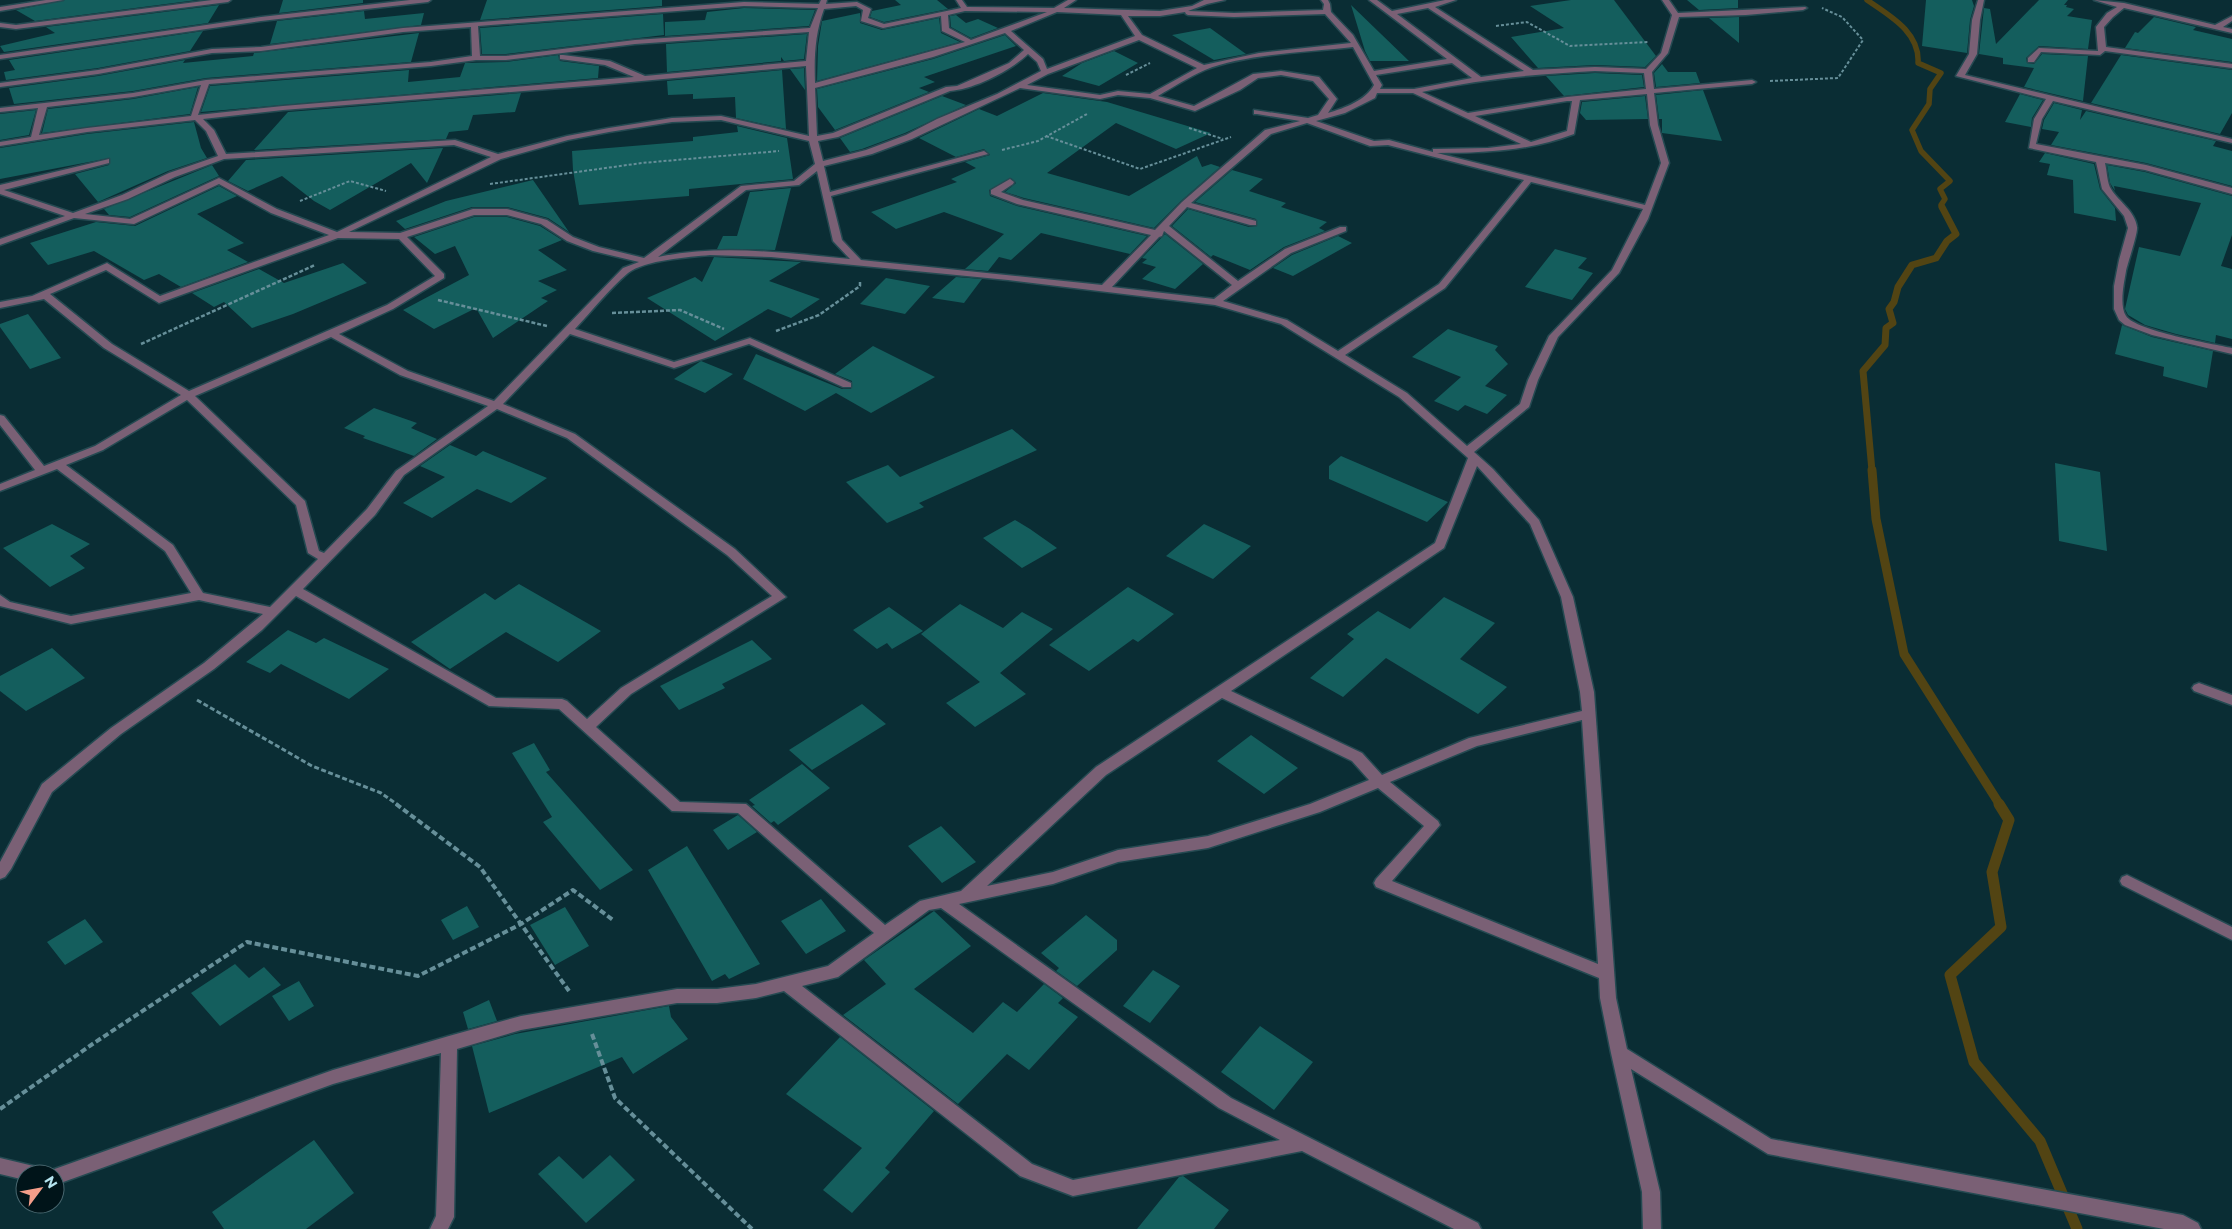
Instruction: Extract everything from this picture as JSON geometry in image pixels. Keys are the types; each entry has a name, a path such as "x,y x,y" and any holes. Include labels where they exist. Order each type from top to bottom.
{"street":[{"path":"0,1 4,0"},
{"path":"0,9 60,0"},
{"path":"0,25 16,27 228,0"},
{"path":"0,57 260,19 428,0"},
{"path":"959,0 965,10"},
{"path":"812,86 871,72 970,42 1056,10 1073,0"},
{"path":"1168,12 1199,6 1207,1 1222,0"},
{"path":"1104,289 1185,204 1268,132 1342,111 1372,96 1378,85 1373,73 1363,61 1350,33 1338,25 1327,12 1327,4 1324,0"},
{"path":"1372,0 1480,80"},
{"path":"1391,13 1452,0"},
{"path":"1665,0 1676,15"},
{"path":"1980,0 1973,54 1960,76 2232,141"},
{"path":"2097,0 2232,31"},
{"path":"0,85 98,72 212,51 261,49 474,24 744,4 857,4 867,9 864,19 883,26 965,10 1168,12 1234,16 1327,12"},
{"path":"823,4 813,30 811,63 814,139 838,241 858,263"},
{"path":"2103,49 2100,27 2110,15 2124,5"},
{"path":"1425,7 1429,6 1463,30 1532,73"},
{"path":"1676,15 1746,13 1803,8"},
{"path":"1122,12 1139,37 1203,68"},
{"path":"944,14 945,29 970,42"},
{"path":"1375,91 1414,91 1451,83 1532,73 1595,69 1648,71 1661,62 1669,42 1676,15"},
{"path":"2217,27 2232,18"},
{"path":"474,24 476,58"},
{"path":"0,110 43,106 206,82 431,64 476,58 506,58 635,42 813,30"},
{"path":"1006,30 1040,61 1045,72"},
{"path":"0,873 47,788 116,730 176,689 251,633 371,512 400,473 496,405 626,270 646,261 744,188 796,183 820,165 869,152 909,136 1020,86 1045,72 1139,37"},
{"path":"1151,96 1203,68 1230,60 1292,51 1354,45 1357,47"},
{"path":"2031,60 2039,50 2100,53 2103,49"},
{"path":"2103,49 2232,66"},
{"path":"28,300 107,266 159,300 337,235 498,157 566,138 672,120 720,118 814,139 835,135 949,89 959,88 1012,65 1028,50"},
{"path":"543,54 607,63 644,79"},
{"path":"1373,73 1454,60"},
{"path":"0,144 196,117 811,63"},
{"path":"966,896 1101,771 1440,545 1470,455 1525,406 1534,380 1554,336 1616,270 1648,208 1665,163 1654,126 1652,90 1648,71"},
{"path":"1020,86 1100,97 1118,93 1151,96 1195,109 1237,88 1256,76 1281,73 1316,79 1333,99 1321,117"},
{"path":"206,82 194,115 210,130 223,156"},
{"path":"1469,115 1576,98 1752,82"},
{"path":"1414,91 1530,145"},
{"path":"1414,150 1474,151 1549,142 1571,132 1576,98"},
{"path":"2051,98 2038,119 2032,146 2146,168 2232,191"},
{"path":"34,138 43,106"},
{"path":"1257,112 1307,120 1373,144 1389,142 1414,150 1648,208"},
{"path":"0,242 75,216 223,156 455,142 498,157"},
{"path":"827,195 984,154"},
{"path":"2100,160 2106,189 2128,215 2133,228 2123,260 2118,307 2123,320 2134,327 2153,333 2232,351"},
{"path":"0,190 106,161"},
{"path":"1337,356 1442,286 1529,179"},
{"path":"0,190 75,216 131,222 219,181 274,212 337,235 401,236 473,212 507,212 544,222 570,239 596,249 646,261 672,256 739,252 1216,302 1284,322 1403,395 1470,455 1535,523 1567,597 1587,692 1608,998 1651,1192 1652,1229"},
{"path":"1010,182 994,192 1020,202 1162,230 1238,284"},
{"path":"1185,204 1253,223"},
{"path":"1216,302 1238,284 1288,251 1343,229"},
{"path":"0,488 99,448 188,395 332,334 390,307 441,276 401,236"},
{"path":"0,305 46,296 120,354 188,395 301,504 314,553 326,558"},
{"path":"568,330 674,365 750,341 847,385"},
{"path":"332,334 404,373 496,405 571,436 731,552 780,597 626,691 588,726"},
{"path":"0,418 42,471"},
{"path":"59,465 169,548 199,596"},
{"path":"294,589 494,703 562,704 677,807 741,808 885,934"},
{"path":"0,599 6,605 71,620 199,596 272,612"},
{"path":"2198,688 2232,700"},
{"path":"1221,692 1357,757 1379,781 1433,825 1381,882 1606,974"},
{"path":"65,1172 333,1077 521,1023 677,996 717,996 756,991 832,972 925,905 1053,878 1118,856 1208,842 1315,808 1474,742 1588,714"},
{"path":"2127,881 2232,934"},
{"path":"942,901 1225,1103 1472,1229"},
{"path":"786,983 1026,1170 1073,1188 1304,1143"},
{"path":"439,1229 445,1217 449,1043"},
{"path":"1620,1053 1768,1146 2183,1224 2192,1229"},
{"path":"0,1166 15,1169"}],"path":[{"path":"1752,82 1838,78 1863,40 1842,17 1817,6"},
{"path":"1463,30 1527,22 1570,46 1669,42"},
{"path":"984,154 1038,141 1090,113 1104,102 1100,97 1114,82 1149,64 1177,55"},
{"path":"1045,136 1140,169 1200,150 1224,139 1268,132"},
{"path":"481,186 529,177 642,163 774,153 814,139"},
{"path":"274,212 350,181 413,198"},
{"path":"120,354 327,260 337,235"},
{"path":"582,315 680,310 750,341 819,315 860,286 858,263"},
{"path":"417,291 443,302 568,330"},
{"path":"176,689 312,766 381,793 480,867 585,1013 615,1098 752,1229"},
{"path":"0,1109 94,1043 247,942 418,976 521,924 573,890 613,920"}],"building":[{"path":"65,0 197,0 35,21 16,10"},
{"path":"283,0 363,0 363,3 279,13"},
{"path":"487,0 662,0 662,6 480,20"},
{"path":"895,0 937,0 948,9 884,22 870,17 872,11 901,5"},
{"path":"1571,0 1614,0 1656,56 1645,67 1595,65 1538,68 1511,37 1564,28 1530,6"},
{"path":"1687,0 1738,0 1738,8 1699,10"},
{"path":"1926,0 1972,0 1974,6 1970,20 1967,53 1922,46"},
{"path":"2039,0 2068,0 2064,5 2074,9 2067,16 2092,20 2088,49 2039,46 2026,58 2027,63 2034,64 2042,54 2088,56 2083,101 2024,87 2034,68 2003,64 2003,58 1979,54 1984,8 1990,9 1996,44"},
{"path":"219,5 208,23 4,52 0,46 55,33 46,27"},
{"path":"1351,5 1409,61 1370,61 1365,51"},
{"path":"744,8 815,10 809,26 665,36 665,22 705,20 707,12"},
{"path":"364,11 365,19 424,13 421,25 270,44 277,21"},
{"path":"860,13 860,23 882,30 939,18 941,33 960,42 817,81 818,46 822,21"},
{"path":"663,14 664,35 506,54 482,54 480,28"},
{"path":"956,15 966,23 978,19 998,28 971,38 951,27 950,16"},
{"path":"1739,17 1739,43 1709,18"},
{"path":"2154,17 2196,27 2193,30 2232,39 2232,62 2125,48 2135,32 2138,33"},
{"path":"1210,28 1246,54 1214,60 1172,35"},
{"path":"203,31 190,51 98,68 6,80 4,72 15,70 9,60"},
{"path":"419,33 411,62 206,78 133,91 14,104 9,88 98,76 185,60 183,63 253,56 254,53"},
{"path":"807,34 804,59 784,61 781,57 781,61 667,72 666,44"},
{"path":"1005,35 1016,46 924,77 935,82 919,88 929,92 835,130 818,107 817,89 933,59"},
{"path":"1114,51 1138,63 1099,86 1062,76 1082,63"},
{"path":"558,55 560,61 599,66 598,78 201,112 210,86 409,70 408,82 460,77 465,63 506,62"},
{"path":"2121,55 2232,70 2232,113 2220,134 2091,103"},
{"path":"1662,64 1668,72 1696,72 1700,83 1656,87 1654,73"},
{"path":"804,68 805,90 790,69"},
{"path":"782,70 786,129 736,118 735,97 693,99 693,94 668,95 667,81"},
{"path":"1595,73 1642,75 1644,87 1564,96 1546,76"},
{"path":"198,87 190,114 42,133 48,109 133,99"},
{"path":"1703,90 1722,141 1662,133 1662,119 1659,119 1656,95"},
{"path":"521,93 515,112 473,115 468,130 449,132 446,139 254,150 288,112"},
{"path":"1043,93 1107,102 1211,133 1176,149 1116,123 1047,173 1129,196 1197,156 1202,167 1211,164 1220,167 1181,201 1154,228 1005,192 1016,183 1011,178 989,190 990,196 1017,206 1147,236 1130,254 1041,233 1011,260 999,257 988,271 965,269 1004,234 944,212 896,229 871,212 957,182 951,179 976,168 965,162 990,155 984,149 956,157 919,138 979,109 997,116"},
{"path":"2020,94 2043,100 2032,118 2031,127 2005,122"},
{"path":"942,96 966,105 905,133 862,149 850,152 840,138"},
{"path":"1645,96 1648,119 1586,120 1580,113 1582,102"},
{"path":"2054,103 2082,110 2080,120 2086,111 2216,141 2213,146 2232,151 2232,186 2146,163 2051,145 2059,132 2042,129 2044,120"},
{"path":"36,110 29,135 0,140 0,114"},
{"path":"194,122 201,148 207,158 168,171 98,202 75,174 109,165 110,158 0,179 0,148 87,134"},
{"path":"737,126 787,138 793,179 689,189 689,196 579,205 572,151 693,141 693,137 738,132"},
{"path":"443,148 427,183 411,163 330,210 314,201 282,176 248,191 228,181 246,160"},
{"path":"2045,153 2094,164 2100,189 2115,208 2116,221 2074,213 2073,180 2047,175 2050,164 2039,162"},
{"path":"212,165 219,176 130,217 109,215 104,209"},
{"path":"2107,165 2145,172 2232,196 2232,235 2221,266 2232,269 2232,339 2216,335 2215,343 2176,334 2145,325 2128,315 2125,309 2139,247 2180,256 2201,203 2114,186 2115,191 2110,183"},
{"path":"1232,170 1263,179 1249,191 1286,203 1281,207 1327,222 1319,228 1325,231 1284,247 1250,270 1213,255 1211,257 1172,226 1188,209 1249,227 1257,226 1256,219 1195,202"},
{"path":"533,180 569,232 548,218 507,207 472,207 405,229 396,221 446,201"},
{"path":"219,186 237,196 197,214 244,243 227,250 248,262 181,287 159,274 144,280 94,251 48,265 30,243 96,222 135,226"},
{"path":"791,188 775,250 717,249 723,236 737,236 750,192"},
{"path":"474,217 507,217 540,226 562,240 538,250 567,270 538,281 557,290 541,298 548,301 493,338 476,308 434,329 403,310 469,275 455,246 435,254 414,237"},
{"path":"1165,234 1203,264 1175,289 1142,279 1156,267 1142,263 1147,259 1142,258"},
{"path":"1338,236 1352,243 1293,276 1273,268 1292,255"},
{"path":"1555,249 1587,258 1578,268 1593,273 1572,300 1525,287"},
{"path":"714,257 801,262 769,281 820,299 791,318 768,309 715,341 647,298 695,277 702,282"},
{"path":"343,263 367,283 293,314 252,328 224,302 214,307 192,293 259,269 284,283"},
{"path":"956,277 982,279 964,303 932,298"},
{"path":"886,278 930,286 905,314 860,304"},
{"path":"28,314 61,358 30,369 0,327 0,324"},
{"path":"2122,325 2152,337 2213,351 2207,388 2163,376 2164,367 2115,354"},
{"path":"1448,329 1498,346 1495,350 1508,364 1485,386 1507,395 1487,414 1465,405 1458,411 1434,401 1461,377 1412,357"},
{"path":"873,346 935,377 871,413 836,393 805,411 743,379 756,354 842,389 851,389 852,381 835,374"},
{"path":"701,361 733,374 705,393 674,379"},
{"path":"374,408 417,423 411,428 437,439 414,456 363,438 365,436 344,428"},
{"path":"1012,429 1037,450 919,503 924,507 887,523 846,482 888,465 900,477"},
{"path":"450,445 476,456 483,451 547,478 511,503 477,489 432,518 403,503 445,477 420,466"},
{"path":"1341,456 1448,502 1427,522 1329,479 1329,466"},
{"path":"2055,463 2100,472 2107,551 2059,541"},
{"path":"1015,520 1057,548 1022,568 983,538"},
{"path":"52,524 90,544 70,556 85,568 50,587 3,548"},
{"path":"1204,524 1251,546 1213,579 1166,556"},
{"path":"519,584 601,631 558,662 506,632 450,669 411,642 485,593 495,600"},
{"path":"1128,587 1174,614 1138,642 1133,639 1089,671 1049,645"},
{"path":"1444,597 1495,623 1460,659 1507,687 1478,714 1386,658 1343,697 1310,678 1354,639 1347,634 1378,611 1410,629"},
{"path":"960,604 1003,628 1022,612 1053,629 1000,673 1026,694 975,727 946,703 980,682 921,634"},
{"path":"889,607 923,631 892,649 887,643 877,649 853,630"},
{"path":"288,630 316,643 324,638 389,669 349,699 281,664 270,673 246,662"},
{"path":"752,640 772,659 722,684 725,688 679,710 660,686"},
{"path":"52,648 85,678 26,711 0,691 0,676"},
{"path":"862,704 886,724 812,770 789,750"},
{"path":"1251,735 1298,768 1264,794 1217,761"},
{"path":"534,743 550,770 546,772 633,870 600,890 543,822 552,817 512,753"},
{"path":"802,764 830,788 778,825 774,821 771,823 752,806 755,805 749,800"},
{"path":"738,815 757,832 728,850 713,830"},
{"path":"941,826 976,862 942,883 908,846"},
{"path":"687,846 760,964 729,979 725,974 712,981 648,870"},
{"path":"821,899 846,931 806,954 781,921"},
{"path":"467,906 479,927 453,940 441,920"},
{"path":"565,907 589,946 555,965 530,925"},
{"path":"934,911 971,946 914,989 973,1033 1003,1002 1017,1012 1044,984 1063,998 1058,1003 1078,1017 1029,1070 1007,1054 958,1104 843,1015 886,984 864,960"},
{"path":"1086,915 1117,940 1117,950 1077,986 1056,971 1059,968 1041,953"},
{"path":"85,919 103,942 65,965 47,942"},
{"path":"235,964 249,978 264,967 281,985 220,1026 191,993"},
{"path":"1153,970 1180,986 1150,1023 1123,1006"},
{"path":"299,981 314,1006 289,1021 272,996"},
{"path":"489,1000 497,1021 468,1029 463,1012"},
{"path":"669,1006 671,1017 688,1039 633,1074 622,1057 489,1113 472,1046 515,1034"},
{"path":"1260,1026 1313,1062 1274,1110 1221,1072"},
{"path":"840,1037 934,1111 885,1168 890,1172 852,1213 823,1190 862,1148 786,1094"},
{"path":"314,1140 354,1193 306,1229 224,1229 212,1212"},
{"path":"610,1155 635,1180 586,1223 538,1174 559,1156 583,1179"},
{"path":"1183,1176 1229,1210 1214,1229 1137,1229 1179,1177"}],"waterway":[{"path":"1867,0 1894,19 1909,34 1914,42 1918,63 1941,73 1930,89 1929,104 1912,130 1921,151 1950,181 1940,189 1945,199 1941,205 1942,208"},
{"path":"1872,471 1863,371 1885,345 1886,328 1893,323 1889,309 1894,302 1898,287 1912,265 1936,258 1947,241 1956,234 1942,207"},
{"path":"1872,470 1876,519 1904,654 2000,805"},
{"path":"1999,804 2009,820 1992,872 2001,927 1950,975 1974,1062 2040,1141 2077,1229"}]}
